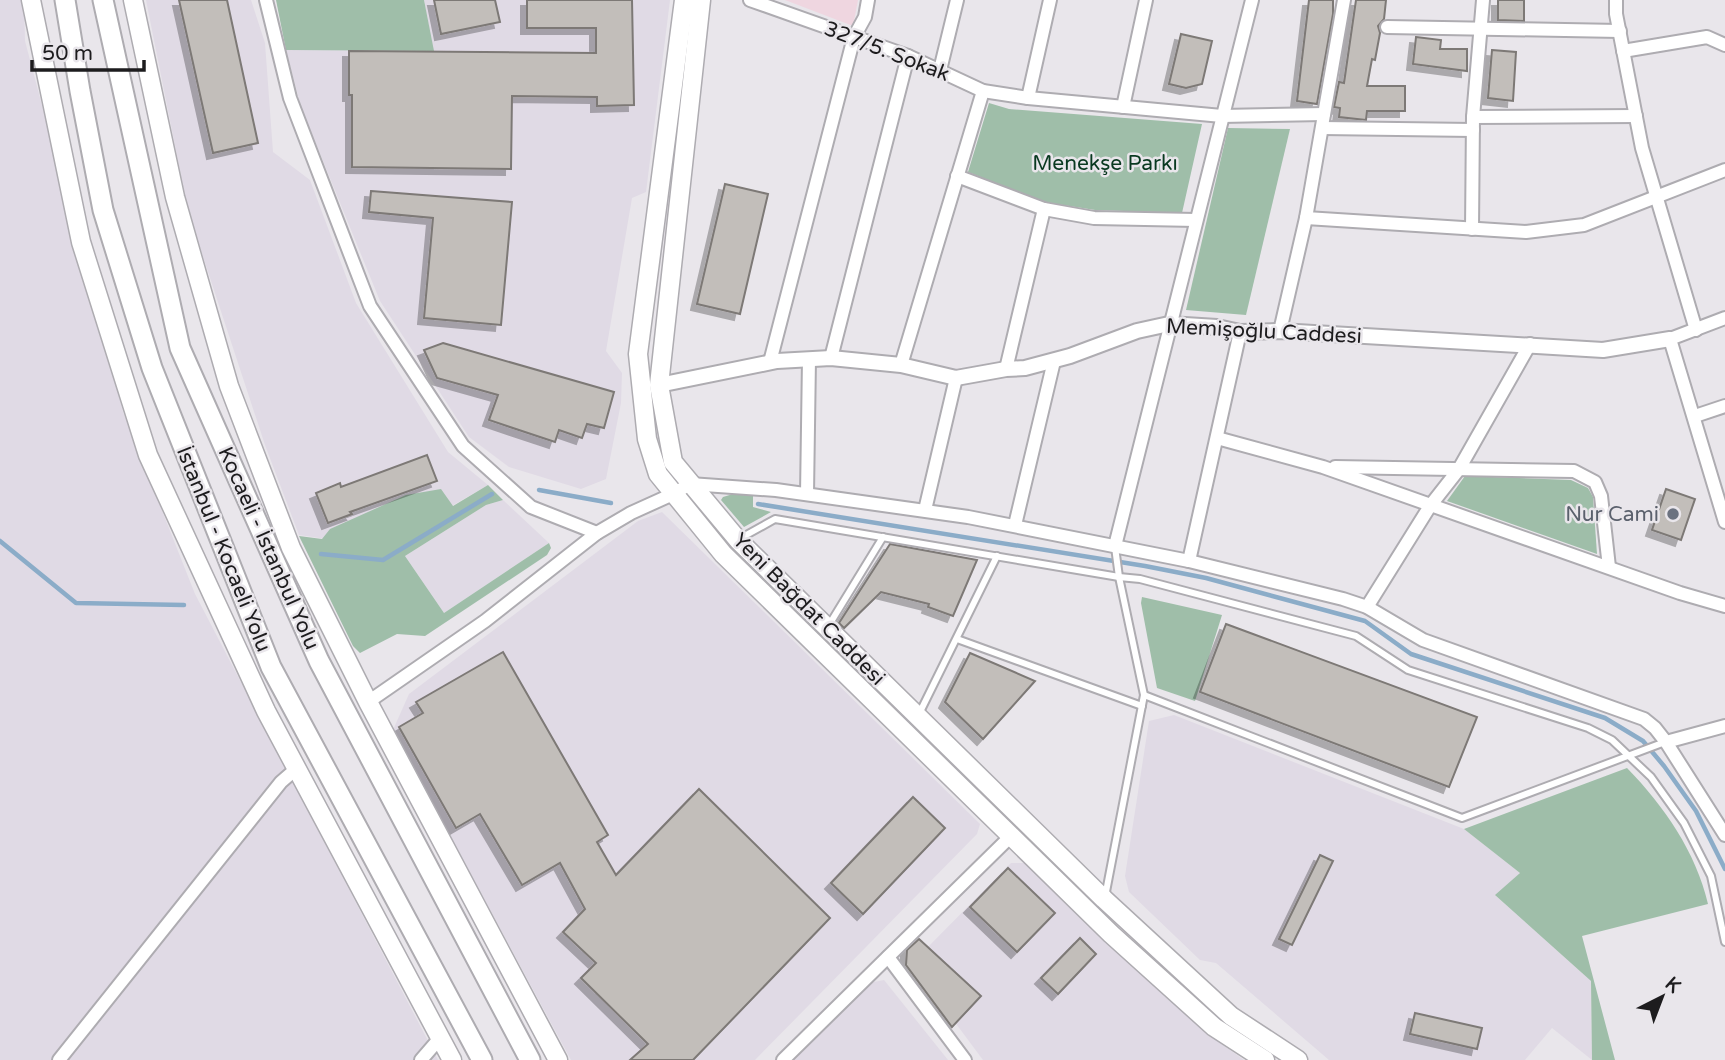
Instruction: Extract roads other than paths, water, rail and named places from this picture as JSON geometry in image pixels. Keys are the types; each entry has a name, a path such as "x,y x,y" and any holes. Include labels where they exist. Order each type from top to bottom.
{"highway":[{"name":"İstanbul - Kocaeli Yolu","path":"65,0 103,210 157,381 271,667 482,1060"},
{"name":"Kocaeli - İstanbul Yolu","path":"103,0 180,348 319,661 530,1060"}],"main road":[{"path":"31,0 81,242 148,454 260,699 452,1060"},
{"path":"133,0 175,197 229,386 291,548 368,702 558,1060"},
{"name":"Yeni Bağdat Caddesi","path":"684,0 638,354 647,439 658,474 723,554 1111,934 1214,1027 1265,1060"},
{"name":"Yeni Bağdat Caddesi","path":"701,0 659,385 673,462 738,540 1104,899 1231,1016 1298,1060"}],"street":[{"path":"266,0 290,97 370,306 463,446 531,507 597,533"},
{"name":"327/5. Sokak","path":"750,0 908,56 983,91 1028,99 1222,116 1324,114"},
{"path":"770,362 854,37 865,17 868,0"},
{"path":"940,70 957,0"},
{"path":"1028,99 1050,0"},
{"path":"1123,107 1146,0"},
{"path":"1116,550 1169,324 1252,0"},
{"path":"1280,331 1306,218 1344,0"},
{"path":"1472,229 1473,124 1483,0"},
{"path":"1617,1 1623,51 1642,148 1696,330"},
{"path":"1387,27 1620,30"},
{"path":"1623,51 1707,37 1725,45"},
{"path":"831,358 908,56"},
{"path":"901,365 983,91"},
{"path":"1322,128 1636,116"},
{"path":"1306,218 1526,232 1584,225 1725,170"},
{"path":"957,176 1044,209 1094,218 1196,220"},
{"path":"1006,369 1044,209"},
{"path":"1725,318 1670,339 1723,504 1725,522"},
{"name":"Memişoğlu Caddesi","path":"659,385 770,362 831,358 901,365 956,379 1054,361 1137,331 1169,324 1217,327 1240,332 1280,331 1603,350 1670,339"},
{"path":"1189,561 1240,332"},
{"path":"1367,607 1430,506 1459,469 1530,344"},
{"path":"807,494 809,359"},
{"path":"1015,525 1054,361"},
{"path":"925,510 956,379"},
{"path":"1695,416 1725,406"},
{"path":"1217,438 1323,467 1725,606"},
{"path":"1323,467 1574,471 1595,482 1601,496 1609,567"},
{"path":"368,702 485,621 597,533 690,484 807,494 1015,525 1116,550 1189,561 1343,598 1367,607 1423,640 1644,719 1655,728 1661,744 1725,835"},
{"path":"1661,744 1725,726"},
{"path":"59,1060 281,782 296,769"},
{"path":"783,1060 1012,835"},
{"path":"888,957 965,1060"},
{"path":"421,1060 440,1038"}],"lane":[{"path":"738,540 775,519 1140,579 1356,636 1408,670 1588,728 1612,740 1628,755 1651,778 1684,823 1711,876 1725,942"},
{"path":"827,628 883,537"},
{"path":"1104,899 1144,695 1119,577 1116,550"},
{"path":"917,717 998,556"},
{"path":"957,639 1142,706"},
{"path":"1144,695 1462,818 1661,744"}],"waterway":[{"path":"539,490 611,503"},
{"path":"321,554 383,560 492,494"},
{"path":"758,504 1145,566 1206,578 1365,621 1411,654 1605,718 1643,741 1696,811 1725,869"},
{"path":"0,541 76,603 184,605"}],"place":[{"name":"Nur Cami","path":"1673,514"}],"park label":[{"name":"Menekşe Parkı","path":"1105,163"}]}
